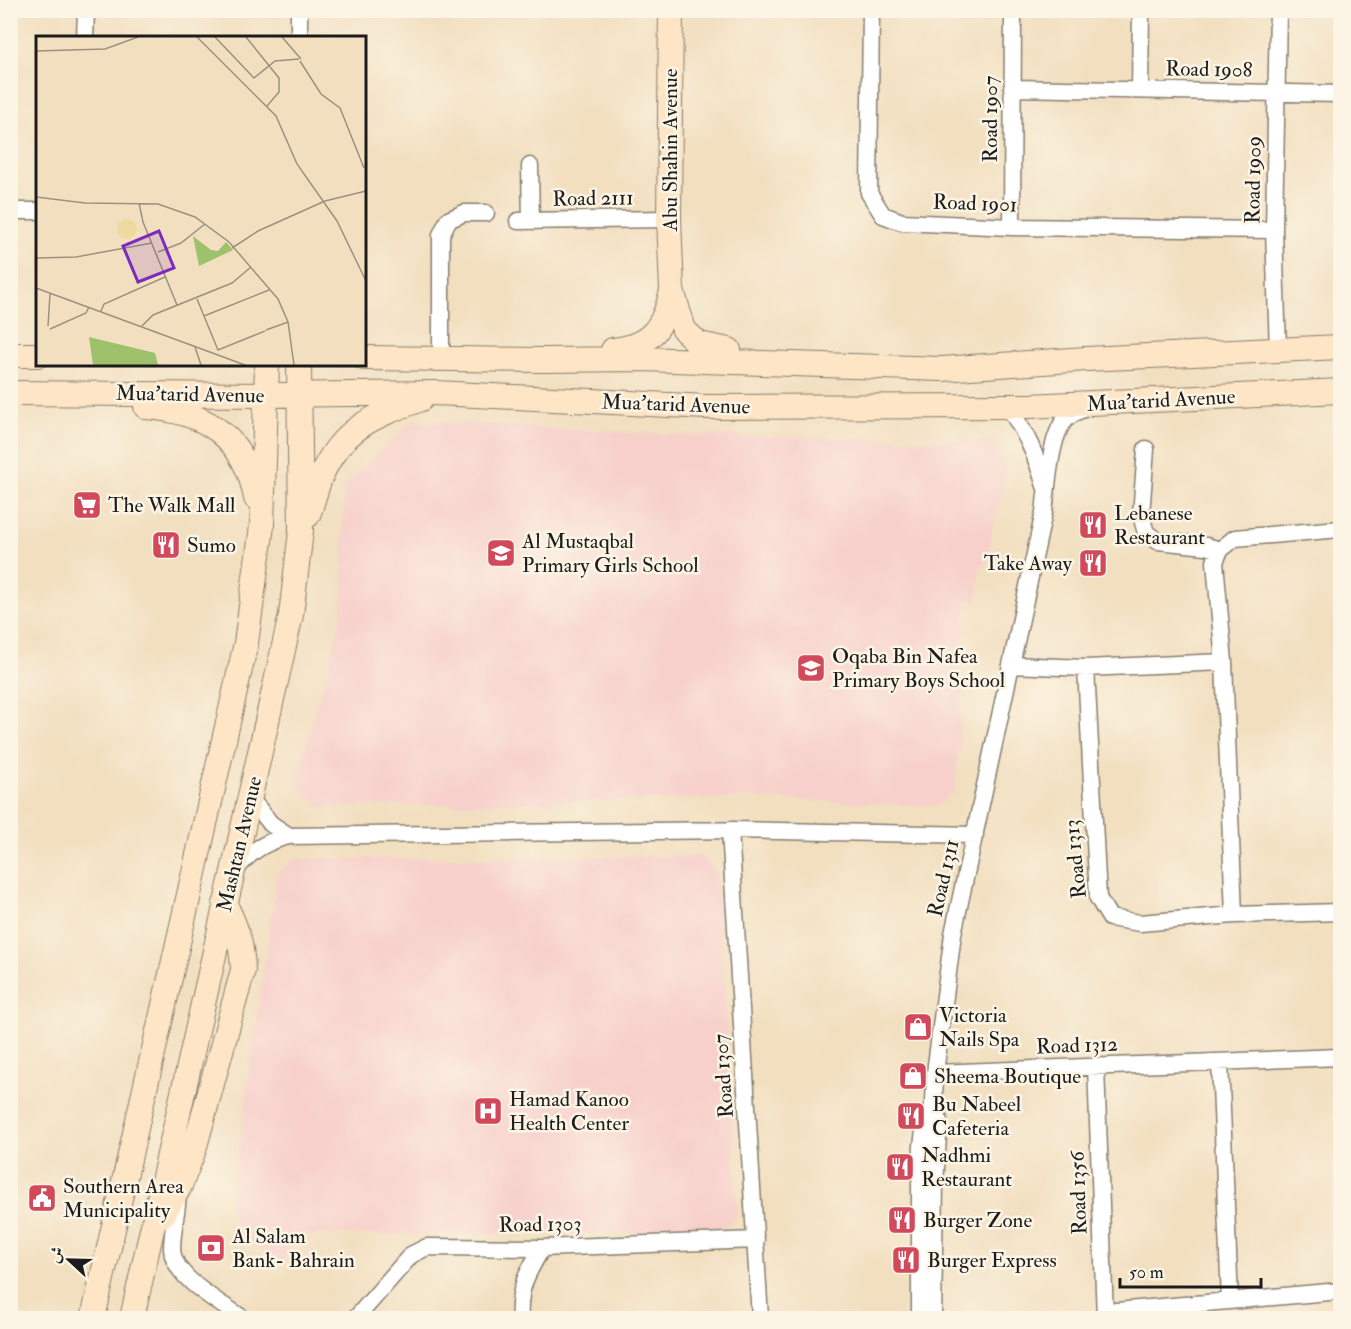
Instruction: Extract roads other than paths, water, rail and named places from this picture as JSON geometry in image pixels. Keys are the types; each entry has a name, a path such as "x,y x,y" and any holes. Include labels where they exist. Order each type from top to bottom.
{"street":[{"path":"85,36 86,10"},
{"path":"299,10 299,36"},
{"name":"Abu Shahin Avenue","path":"542,360 625,349 642,342 657,331 668,310 672,290 669,219 671,10"},
{"name":"Road 1901","path":"871,10 869,193 883,214 902,222 1012,227 1274,230"},
{"name":"Road 1907","path":"1012,227 1013,10"},
{"name":"Road 1908","path":"1140,90 1141,10"},
{"name":"Road 1909","path":"1278,10 1274,230 1278,350"},
{"name":"Road 1908","path":"1012,88 1341,94"},
{"name":"Road 2111","path":"530,166 525,221 669,219"},
{"path":"10,211 36,211"},
{"path":"441,359 441,235 448,220 464,213 486,213"},
{"name":"Abu Shahin Avenue","path":"672,290 684,330 699,344 723,350 811,358 845,365"},
{"name":"Mua'tarid Avenue","path":"366,358 642,359 942,369 1086,359 1341,347"},
{"path":"10,355 36,355"},
{"name":"Mashtan Avenue","path":"93,1318 246,643 262,526 267,366"},
{"name":"Mashtan Avenue","path":"132,1318 291,615 301,531 299,366"},
{"name":"Mua'tarid Avenue","path":"10,393 299,395 437,393 707,407 1008,406 1341,391"},
{"path":"52,393 85,403 175,410 208,423 233,444 248,468 262,526"},
{"path":"301,531 321,477 332,455 344,440 366,421 437,393"},
{"name":"Road 1311","path":"933,1318 934,1184 939,1121 934,1102 953,934 1011,665 1047,489 1054,442 1064,421 1083,409 1108,402"},
{"name":"Road 1311","path":"1008,406 1024,429 1047,489"},
{"path":"1146,448 1141,515 1146,533 1158,541 1206,546 1220,550"},
{"path":"1234,915 1224,662 1215,562 1220,550 1236,538 1341,529"},
{"path":"1011,665 1086,668 1224,662"},
{"name":"Road 1313","path":"1086,668 1098,898 1110,918 1140,923 1234,915 1341,912"},
{"path":"250,798 271,824 289,836"},
{"path":"233,874 241,862 257,848 289,836 730,830 975,835"},
{"name":"Road 1307","path":"730,830 760,1318"},
{"path":"151,1235 179,1188 194,1150 243,970 242,947 236,926 225,904"},
{"name":"Road 1312","path":"936,1073 1341,1057"},
{"path":"1220,1062 1230,1301"},
{"name":"Road 1356","path":"1096,1066 1105,1315"},
{"name":"Road 1311","path":"920,1318 922,1146 925,1123 934,1102"},
{"path":"179,1188 172,1252 176,1265 185,1276 242,1318"},
{"name":"Road 1303","path":"356,1318 411,1255 427,1247 542,1248 756,1240"},
{"path":"520,1318 521,1289 526,1275 542,1248"},
{"path":"1105,1315 1341,1291"}],"place":[{"name":"The Walk Mall","path":"87,505"},
{"name":"Lebanese Restaurant","path":"1093,525"},
{"name":"Sumo","path":"166,545"},
{"name":"Al Mustaqbal Primary Girls School","path":"501,553"},
{"name":"Take Away","path":"1093,563"},
{"name":"Oqaba Bin Nafea Primary Boys School","path":"811,668"},
{"name":"Victoria Nails Spa","path":"918,1027"},
{"name":"Sheema Boutique","path":"913,1076"},
{"name":"Hamad Kanoo Health Center","path":"488,1111"},
{"name":"Bu Nabeel Cafeteria","path":"911,1116"},
{"name":"Nadhmi Restaurant","path":"900,1167"},
{"name":"Southern Area Municipality","path":"42,1198"},
{"name":"Burger Zone","path":"902,1220"},
{"name":"Al Salam Bank- Bahrain","path":"211,1248"},
{"name":"Burger Express","path":"906,1260"}]}
